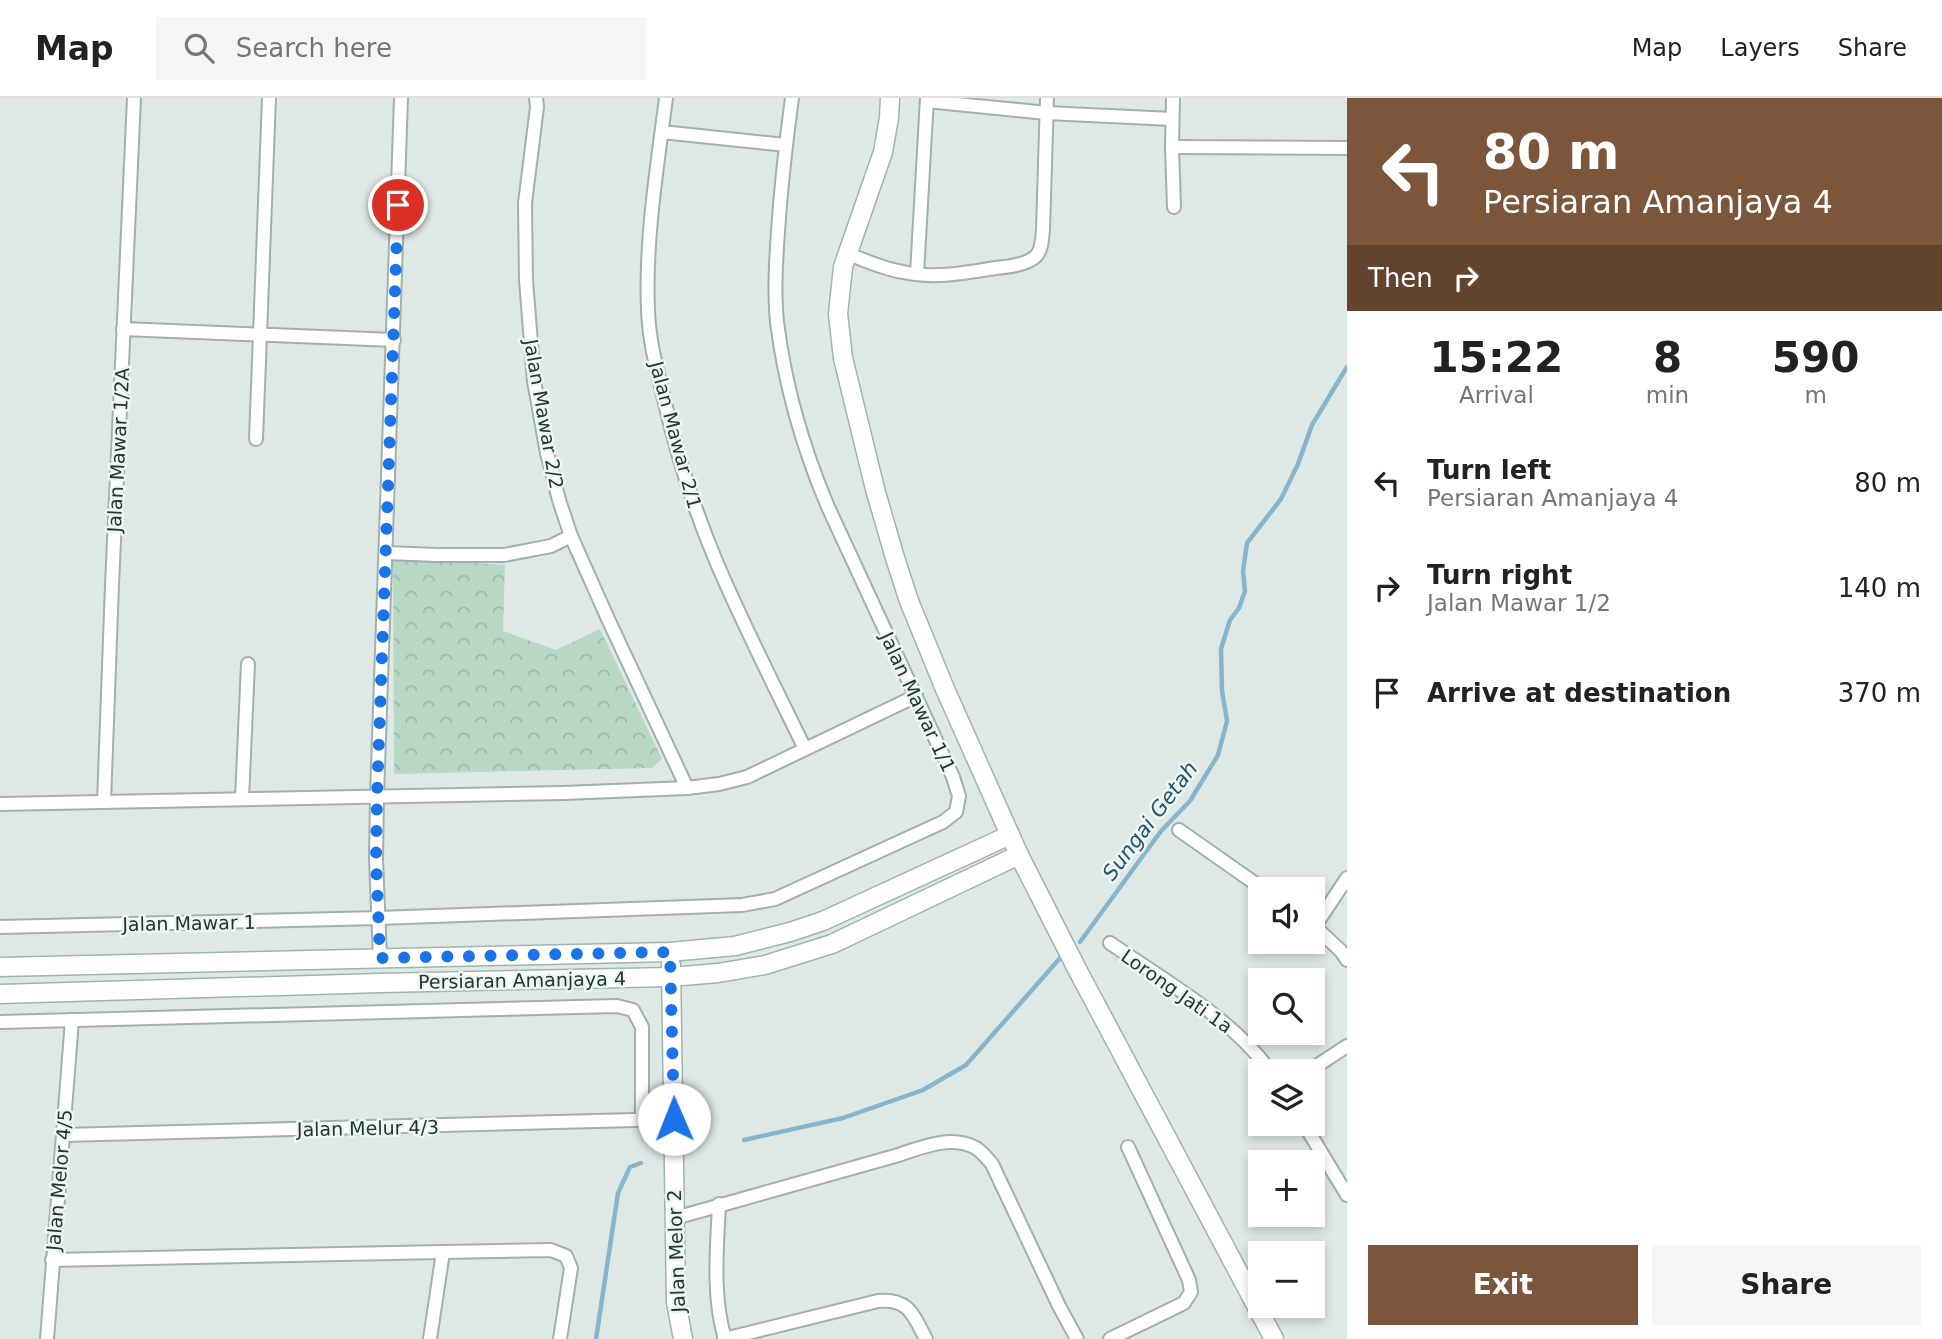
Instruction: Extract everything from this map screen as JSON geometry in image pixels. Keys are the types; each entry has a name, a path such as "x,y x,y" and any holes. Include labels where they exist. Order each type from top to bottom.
{"street":[{"name":"Jalan Mawar 1/2A","path":"104,802 134,98"},
{"path":"256,439 269,98"},
{"path":"380,958 376,859 377,796 401,98"},
{"name":"Jalan Mawar 2/2","path":"536,98 525,211 528,319 534,382 547,453 571,536 687,788"},
{"name":"Jalan Mawar 2/1","path":"666,98 652,214 648,277 649,320 655,363 673,438 694,506 717,563 805,750"},
{"name":"Jalan Mawar 1/1","path":"379,918 742,905 775,899 943,822 956,812 959,796 953,777 828,508 812,470 798,425 777,321 775,269 792,98"},
{"path":"890,98 883,152 847,253 840,282 838,314 857,417 883,517 909,601 927,646 1019,855 1274,1339"},
{"path":"847,253 887,268 917,274 952,274 1005,267 1037,256 1043,230 1047,98"},
{"path":"1173,98 1174,207"},
{"path":"917,274 927,100 1047,113 1172,119"},
{"path":"662,132 786,145"},
{"path":"1172,147 1347,148"},
{"path":"123,330 394,340"},
{"path":"386,553 504,555 551,546 571,536"},
{"path":"242,799 248,664"},
{"path":"0,804 564,793 687,788 747,777 916,696"},
{"path":"1179,830 1248,878"},
{"name":"Persiaran Amanjaya 4","path":"0,967 670,952 735,946 823,920 1010,835"},
{"name":"Persiaran Amanjaya 4","path":"0,994 718,974 765,965 832,944 1019,855"},
{"path":"1325,909 1347,878"},
{"name":"Jalan Mawar 1","path":"0,927 379,918"},
{"path":"1325,937 1347,960"},
{"name":"Lorong Jati 1a","path":"1110,943 1232,1028 1262,1059"},
{"name":"Jalan Melor 2","path":"670,952 676,1302 683,1339"},
{"path":"0,1022 617,1006 633,1010 642,1027 642,1121"},
{"name":"Jalan Melor 4/5","path":"47,1339 72,1020"},
{"path":"1325,1060 1347,1046"},
{"name":"Jalan Melur 4/3","path":"63,1135 674,1119"},
{"path":"1311,1136 1347,1195"},
{"path":"675,1218 927,1146 943,1142 962,1143 978,1149 992,1164 1059,1307 1077,1339"},
{"path":"1110,1339 1184,1303 1191,1292 1189,1280 1128,1147"},
{"path":"719,1204 716,1270 718,1314 724,1339 892,1299 904,1304 926,1339"},
{"path":"52,1261 551,1250 566,1256 571,1268 560,1339"},
{"path":"430,1339 443,1252"}],"green space":[{"path":"393,557 505,565 503,631 556,650 600,629 662,759 652,768 394,774"}],"waterway":[{"name":"Sungai Getah","path":"1080,942 1161,831 1190,801 1218,755 1227,721 1222,691 1221,649 1230,620 1239,608 1245,591 1243,571 1247,543 1281,499 1298,464 1312,425 1347,367"},
{"path":"744,1140 843,1118 923,1090 966,1065 1061,957"},
{"path":"596,1339 618,1193 630,1167 641,1163"}],"route":[{"path":"398,205 377,796 376,859 380,958 670,952 674,1119"}]}
